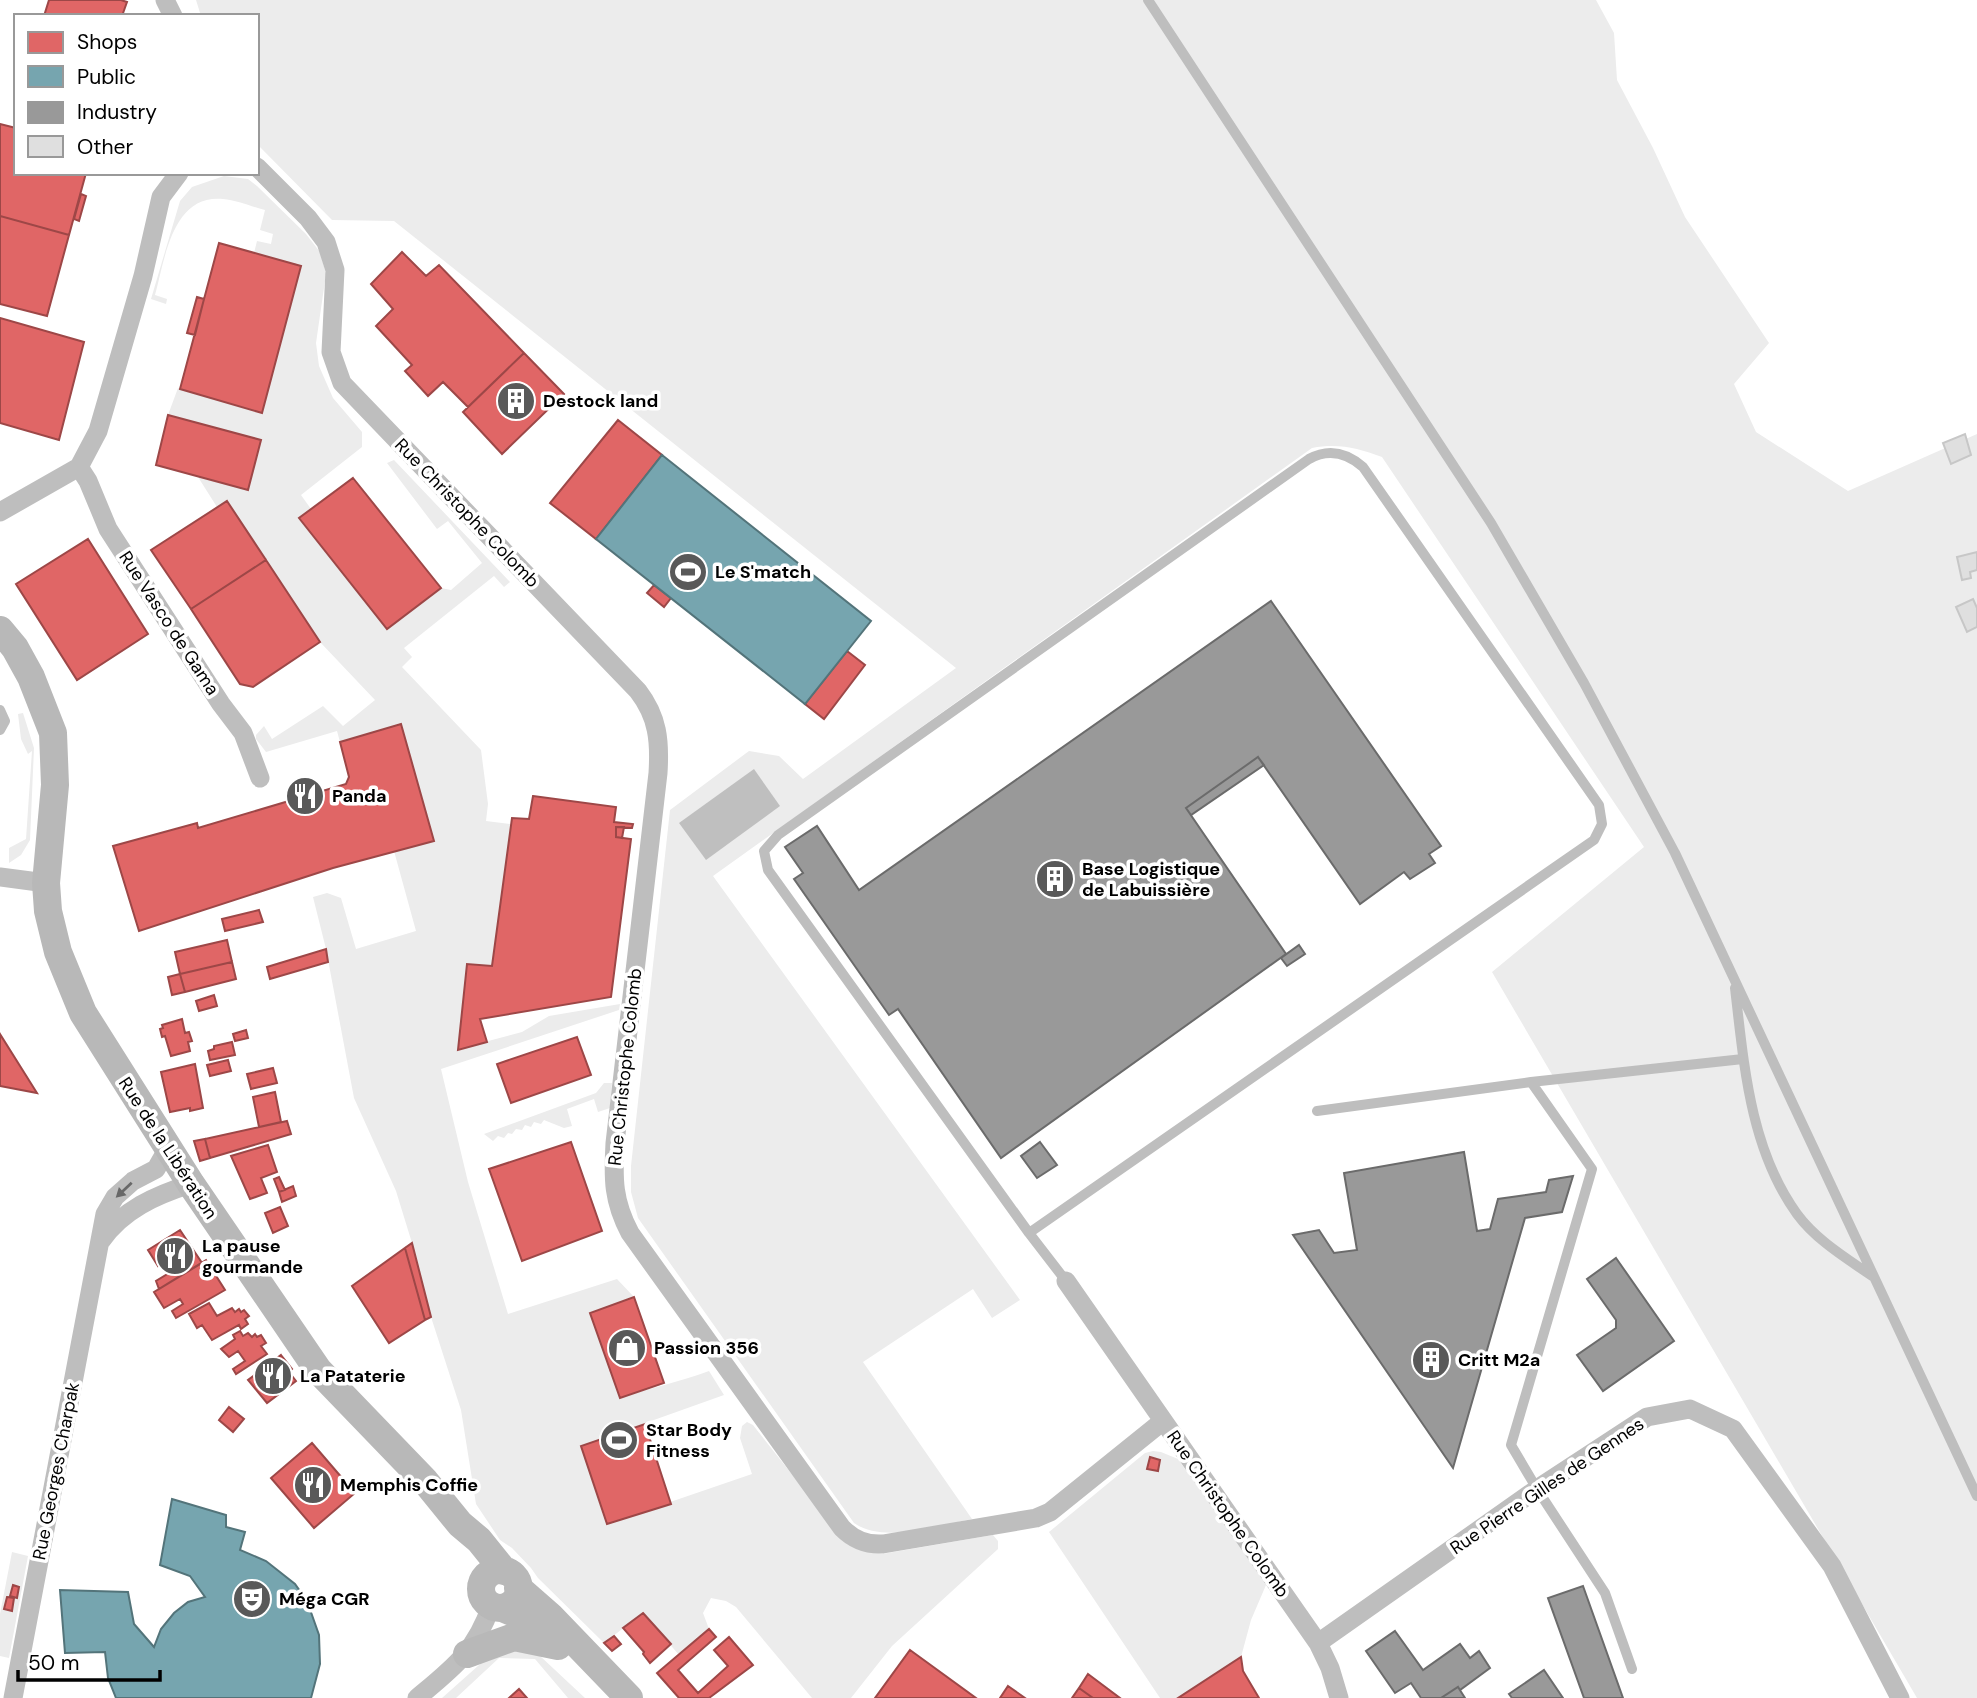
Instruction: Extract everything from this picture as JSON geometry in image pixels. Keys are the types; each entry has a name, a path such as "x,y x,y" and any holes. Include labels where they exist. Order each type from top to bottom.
{"main road":[{"name":"Rue de la Libération","path":"0,630 15,648 53,733 56,760 46,883 48,911 58,952 83,1013 191,1184 318,1370 431,1488 460,1524 499,1592 558,1625 629,1698"},
{"name":"Rue de la Libération","path":"0,665 42,704"},
{"path":"499,1592 544,1628 606,1698"},
{"path":"467,1654 514,1637 562,1647"}],"street":[{"name":"Rue Christophe Colomb","path":"259,169 308,218 326,242 335,270 331,352 342,383 638,691 651,710 658,740 658,773 615,1143 614,1192 621,1216 630,1233 842,1528 863,1542 883,1545 1036,1518 1050,1512 1163,1421 1318,1643 1330,1668 1339,1698"},
{"path":"0,512 79,467 100,425 143,276 161,197 178,175"},
{"name":"Rue Vasco de Gama","path":"79,467 114,538 221,704 243,733 260,778"},
{"path":"0,502 22,498"},
{"path":"0,877 46,883"},
{"name":"Rue Georges Charpak","path":"13,1698 105,1214 115,1197 133,1181 156,1169 169,1148"},
{"path":"99,1245 110,1228 138,1206 168,1191 191,1184"},
{"path":"1066,1281 1163,1421"},
{"name":"Rue Pierre Gilles de Gennes","path":"1318,1643 1537,1489 1647,1417 1690,1409 1733,1429 1832,1566 1900,1698"},
{"path":"417,1698 467,1654 499,1592"}],"lane":[{"path":"1147,0 1491,523 1584,683 1675,853 1977,1496"},
{"path":"1029,1233 1594,840 1602,824 1599,805 1363,467 1343,454 1330,452 1317,454 1309,459 778,835 764,851 768,870 1029,1233 1066,1281"},
{"path":"0,710 5,721 0,730"},
{"path":"1733,977 1743,1059 1757,1130 1774,1174 1797,1216 1830,1247 1875,1278"},
{"path":"1317,1111 1531,1082 1743,1059"},
{"path":"1531,1082 1592,1169 1511,1445 1605,1593 1632,1669"}],"shaded area":[{"path":"196,0 1596,0 1614,33 1617,80 1685,217 1769,343 1734,384 1756,432 1848,491 1977,434 1977,1698 1917,1698 1492,972 1644,847 1382,457 1348,447 1312,448 713,876 1020,1300 992,1318 973,1289 863,1362 972,1519 896,1533 866,1529 854,1523 638,1218 631,1192 631,1166 670,810 749,751 779,756 803,779 956,668 394,221 332,220 259,146 259,14 200,14"},
{"path":"224,176 248,179 257,186 306,234 320,252 326,274 316,343 319,366 333,398 362,432 362,447 301,495 311,509 299,519 388,629 441,588 451,590 482,563 448,521 437,529 387,463 394,460 510,582 504,587 494,576 404,648 412,657 402,667 481,750 488,804 486,821 511,824 492,966 467,964 458,1049 522,1032 549,1016 620,1004 619,1010 441,1069 468,1182 508,1314 617,1279 634,1297 590,1313 620,1398 709,1371 724,1395 581,1446 606,1524 752,1474 740,1438 742,1426 747,1422 753,1425 847,1544 882,1554 993,1535 998,1541 998,1549 892,1646 851,1698 812,1698 736,1607 726,1601 711,1598 703,1613 709,1629 679,1655 643,1613 604,1643 538,1578 512,1548 500,1540 476,1504 461,1410 431,1317 412,1243 396,1191 354,1098 326,949 313,897 327,893 341,898 356,949 416,931 394,851 434,841 400,724 340,742 337,731 266,752 256,739 264,726 272,739 323,706 343,726 375,700 320,642 227,501 217,507 198,477 248,490 261,440 168,415 178,388 262,413 301,266 254,253 257,241 271,244 273,234 260,230 265,210 223,199 206,200 192,207 182,218 167,247 155,295 167,299 166,304 151,299 180,201 192,187"},
{"path":"23,713 34,748 30,840 21,855 9,863 9,848 26,839 32,751 28,754 21,739 18,714"},
{"path":"754,769 780,806 706,860 679,823"},
{"path":"604,1083 612,1083 610,1108 598,1112 594,1099 567,1109 572,1126 564,1128 544,1120 541,1124 534,1122 531,1127 525,1125 522,1130 516,1129 504,1138 498,1136 493,1141 484,1134 596,1093"},
{"path":"1153,1451 1178,1459 1266,1585 1251,1620 1241,1657 1178,1698 1160,1698 1049,1532 1145,1453"},
{"path":"12,1552 28,1556 9,1658 0,1656 0,1614"},
{"path":"516,1650 539,1655 585,1698 568,1698 535,1659 499,1658 456,1698 442,1698 488,1657"}],"building: Shops":[{"path":"49,0 127,2 123,14 45,14"},
{"path":"0,124 14,128 14,175 85,175 69,235 0,216"},
{"path":"81,194 86,196 79,221 74,219"},
{"path":"0,216 69,235 47,316 0,304"},
{"path":"219,243 301,266 262,413 180,389"},
{"path":"402,252 426,276 439,265 524,353 468,407 443,382 428,396 405,371 412,365 376,326 393,309 371,284"},
{"path":"197,297 204,299 195,335 187,333"},
{"path":"0,318 84,342 59,440 0,423"},
{"name":"Destock land","path":"524,353 564,394 502,454 463,412"},
{"path":"168,415 261,440 248,490 156,465"},
{"path":"618,420 662,455 596,539 550,503"},
{"path":"353,478 441,588 387,629 299,518"},
{"path":"227,501 266,560 191,609 151,550"},
{"path":"88,539 148,634 77,680 16,584"},
{"path":"266,560 320,642 253,687 240,684 191,609"},
{"path":"654,585 671,598 664,607 647,593"},
{"path":"847,651 865,665 824,719 805,704"},
{"path":"401,724 434,841 333,868 139,931 113,846 197,823 198,828 346,784 349,777 340,742"},
{"path":"533,796 616,807 614,822 633,824 632,828 616,827 616,837 631,839 611,997 480,1019 487,1042 458,1050 467,964 492,966 512,818 529,819"},
{"path":"616,827 624,827 622,838 616,837"},
{"path":"259,910 263,922 225,931 222,919"},
{"path":"227,940 232,962 180,974 175,952"},
{"path":"326,949 328,962 270,979 267,967"},
{"path":"232,962 236,979 185,992 180,974"},
{"path":"180,974 185,992 172,995 168,977"},
{"path":"214,995 217,1006 199,1011 196,1001"},
{"path":"182,1019 185,1033 189,1032 192,1041 188,1042 190,1051 171,1056 160,1029 163,1028 162,1025"},
{"path":"246,1030 248,1038 235,1041 233,1034"},
{"path":"0,1034 37,1093 0,1086"},
{"path":"577,1037 591,1075 511,1103 497,1064"},
{"path":"232,1042 235,1055 210,1060 208,1051 214,1049 214,1046"},
{"path":"228,1060 231,1071 210,1076 207,1065"},
{"path":"195,1064 203,1108 170,1112 161,1072"},
{"path":"273,1068 277,1083 251,1089 247,1074"},
{"path":"275,1092 281,1122 259,1127 253,1097"},
{"path":"287,1121 291,1134 210,1158 205,1139"},
{"path":"205,1139 210,1158 200,1161 194,1141"},
{"path":"571,1142 602,1231 522,1261 489,1169"},
{"path":"268,1145 277,1172 261,1178 267,1193 250,1199 231,1156"},
{"path":"279,1177 285,1190 279,1192 274,1179"},
{"path":"293,1186 296,1196 282,1202 279,1192"},
{"path":"280,1207 288,1226 273,1233 265,1213"},
{"name":"La pause gourmande","path":"180,1230 202,1263 159,1289 156,1281 169,1273 162,1263 158,1266 148,1250"},
{"path":"412,1243 431,1317 425,1320 405,1248"},
{"path":"405,1248 425,1320 389,1343 352,1286"},
{"path":"206,1260 225,1290 176,1318 172,1311 183,1304 180,1299 164,1308 154,1292"},
{"name":"Passion 356","path":"634,1297 664,1383 620,1398 590,1313"},
{"path":"209,1303 217,1316 232,1308 235,1312 244,1310 249,1316 245,1319 248,1324 241,1329 239,1325 212,1340 202,1325 197,1328 189,1314"},
{"path":"240,1331 243,1336 248,1333 252,1337 255,1334 257,1337 261,1335 266,1343 261,1346 267,1354 236,1374 233,1369 245,1361 238,1351 229,1357 221,1349 235,1339 233,1335"},
{"name":"La Pataterie","path":"281,1355 292,1369 289,1372 296,1381 267,1403 248,1380"},
{"path":"229,1407 244,1419 233,1432 219,1420"},
{"path":"645,1424 671,1504 607,1524 581,1446"},
{"name":"Memphis Coffie","path":"312,1443 355,1493 314,1528 271,1478"},
{"path":"1150,1457 1160,1460 1158,1471 1147,1469"},
{"path":"13,1585 19,1587 17,1598 10,1596"},
{"path":"7,1597 14,1598 12,1611 4,1609"},
{"path":"643,1613 671,1644 650,1663 623,1628"},
{"path":"709,1629 716,1637 678,1670 698,1693 728,1666 714,1650 729,1637 753,1665 709,1698 679,1698 657,1673"},
{"path":"614,1636 621,1644 612,1651 604,1643"},
{"path":"910,1650 976,1698 875,1698"},
{"path":"1241,1657 1243,1671 1259,1698 1178,1698"},
{"path":"1088,1674 1120,1698 1093,1698 1079,1688"},
{"path":"1008,1686 1025,1698 1000,1698"},
{"path":"1079,1688 1093,1698 1072,1698"},
{"path":"519,1689 527,1698 509,1698"}],"building: Public":[{"path":"662,455 871,621 805,704 596,539"},
{"name":"Méga CGR","path":"172,1499 226,1515 226,1527 245,1532 240,1550 266,1561 295,1584 307,1601 319,1635 320,1664 311,1698 116,1698 108,1678 105,1652 65,1653 60,1590 128,1592 134,1624 154,1647 161,1629 174,1613 188,1602 205,1597 190,1576 160,1565"}],"building: Industry":[{"name":"Base Logistique de Labuissière","path":"1271,601 1441,846 1429,854 1435,863 1410,879 1404,872 1360,904 1258,757 1186,808 1286,954 1001,1158 898,1009 889,1015 794,879 803,873 785,847 817,826 859,890"},
{"path":"1258,757 1264,765 1191,815 1186,808"},
{"path":"1299,945 1305,954 1287,966 1281,958"},
{"path":"1040,1142 1057,1165 1037,1178 1021,1156"},
{"name":"Critt M2a","path":"1464,1152 1477,1231 1490,1229 1498,1199 1546,1192 1549,1180 1573,1176 1562,1212 1525,1218 1453,1468 1293,1235 1319,1230 1334,1253 1357,1250 1344,1173"},
{"name":"Critt M2a","path":"1616,1258 1674,1341 1603,1391 1577,1355 1616,1328 1616,1320 1587,1279"},
{"path":"1583,1586 1623,1698 1584,1698 1548,1598"},
{"path":"1395,1631 1423,1670 1460,1644 1470,1658 1479,1651 1490,1668 1460,1690 1458,1687 1441,1698 1421,1698 1411,1683 1395,1693 1366,1651"},
{"path":"1544,1670 1563,1698 1512,1698 1509,1694"},
{"path":"1458,1687 1465,1698 1441,1698"}],"building: Other":[{"path":"1965,434 1971,455 1951,464 1943,443"},
{"path":"1977,552 1977,570 1970,572 1971,578 1962,580 1957,557"},
{"path":"1973,599 1977,608 1977,627 1967,632 1956,607"}],"place":[{"name":"Destock land","path":"516,401"},
{"name":"Le S'match","path":"688,572"},
{"name":"Panda","path":"305,796"},
{"name":"Base Logistique de Labuissière","path":"1055,879"},
{"name":"La pause gourmande","path":"175,1256"},
{"name":"Passion 356","path":"627,1348"},
{"name":"Critt M2a","path":"1431,1360"},
{"name":"La Pataterie","path":"273,1376"},
{"name":"Star Body Fitness","path":"619,1440"},
{"name":"Memphis Coffie","path":"313,1485"},
{"name":"Méga CGR","path":"252,1599"}]}
